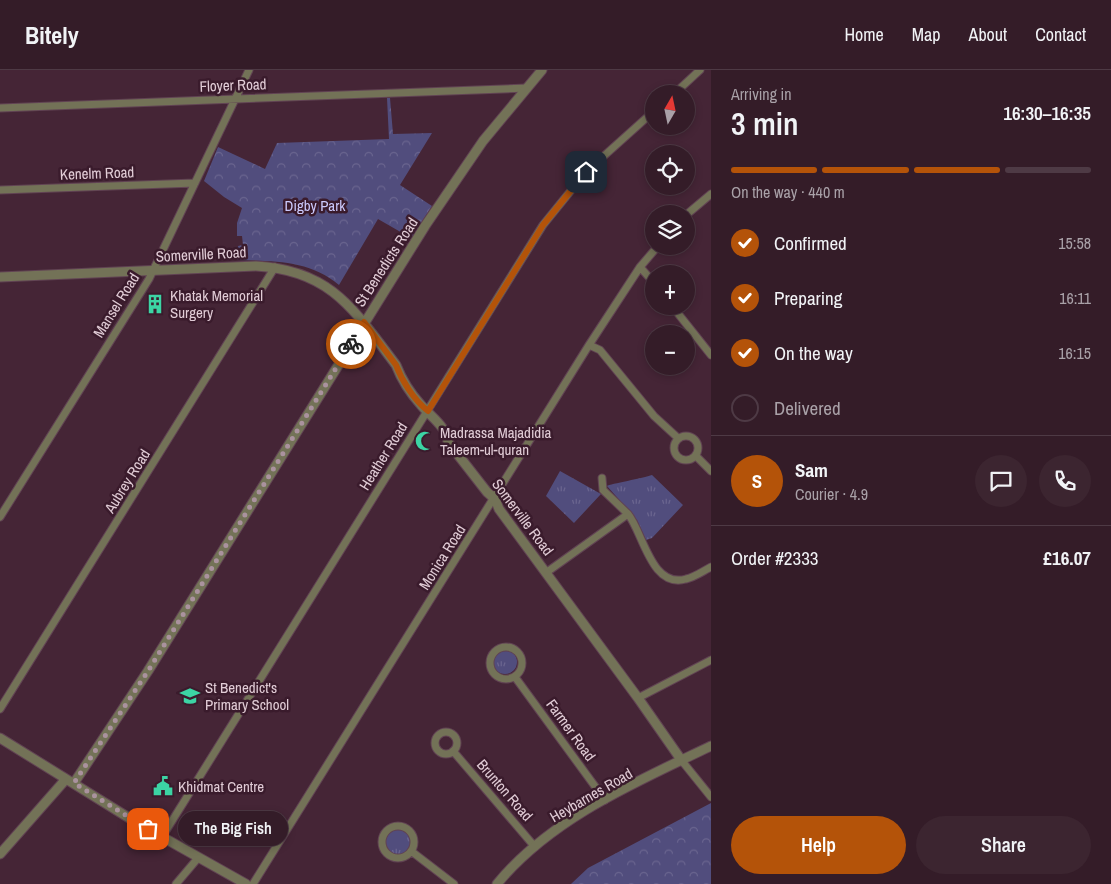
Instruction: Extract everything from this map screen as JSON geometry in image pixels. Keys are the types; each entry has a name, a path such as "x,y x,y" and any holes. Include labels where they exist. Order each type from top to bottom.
{"street":[{"name":"Mansel Road","path":"0,517 154,270 249,70"},
{"name":"St Benedicts Road","path":"0,854 70,781 148,671 364,322 483,141 542,70"},
{"path":"684,85 700,70"},
{"name":"Floyer Road","path":"0,108 527,88"},
{"name":"Heather Road","path":"162,837 543,225 586,172 645,120"},
{"name":"Kenelm Road","path":"0,190 195,183"},
{"path":"695,207 711,194"},
{"name":"Monica Road","path":"252,884 495,499 589,345 640,267 650,255"},
{"name":"Somerville Road","path":"0,277 275,267 307,275 322,284 341,299 364,322 396,365 398,373 421,406 428,411 447,434 448,442 487,492 495,499 499,509 711,797"},
{"name":"Aubrey Road","path":"0,709 275,267"},
{"path":"640,267 645,273"},
{"path":"679,315 711,355"},
{"path":"589,345 600,350 654,416 678,438"},
{"path":"686,436 694,439 698,447 696,456 686,460 676,456 673,448 678,438 686,436"},
{"path":"696,456 711,471"},
{"path":"602,478 604,490 633,520 651,562 666,576 685,580 711,567"},
{"path":"547,572 628,514"},
{"path":"499,648 513,648 522,658 520,672 515,676 502,679 491,671 490,658 499,648"},
{"path":"638,698 711,660"},
{"name":"Farmer Road","path":"515,676 605,800"},
{"path":"0,738 162,837 246,884"},
{"name":"Heybarnes Road","path":"497,884 535,847 558,829 605,800 711,746"},
{"name":"Brunton Road","path":"453,751 535,847"},
{"path":"398,826 408,829 413,837 411,851 398,858 389,856 382,846 382,838 386,831 398,826"},
{"path":"411,851 454,884"},
{"path":"176,884 198,858"}],"green space":[{"name":"Digby Park","path":"387,98 390,98 393,134 432,133 400,185 432,206 411,238 378,219 339,285 328,277 303,266 277,262 237,260 238,246 243,245 242,236 237,236 237,223 242,208 204,181 218,147 265,169 277,143 389,139"},
{"path":"560,471 601,494 574,523 546,496"},
{"path":"652,475 683,505 652,538 646,540 637,520 607,486"},
{"path":"505,650 514,653 517,662 514,671 505,674 496,671 493,662 496,653"},
{"path":"711,803 711,884 571,884 588,868"},
{"path":"398,829 407,833 411,842 407,851 398,855 389,851 385,842 389,833"}],"way so far":[{"path":"148,829 74,783 148,671 351,344"}],"place":[{"name":"Khatak Memorial Surgery","path":"155,304"},
{"name":"Madrassa Majadidia Taleem-ul-quran","path":"425,441"},
{"name":"St Benedict's Primary School","path":"190,696"},
{"name":"Khidmat Centre","path":"163,786"},
{"name":"The Big Fish","path":"148,829"}],"route":[{"path":"351,344 364,322 396,365 398,373 421,406 428,411 543,225 586,172"}]}
